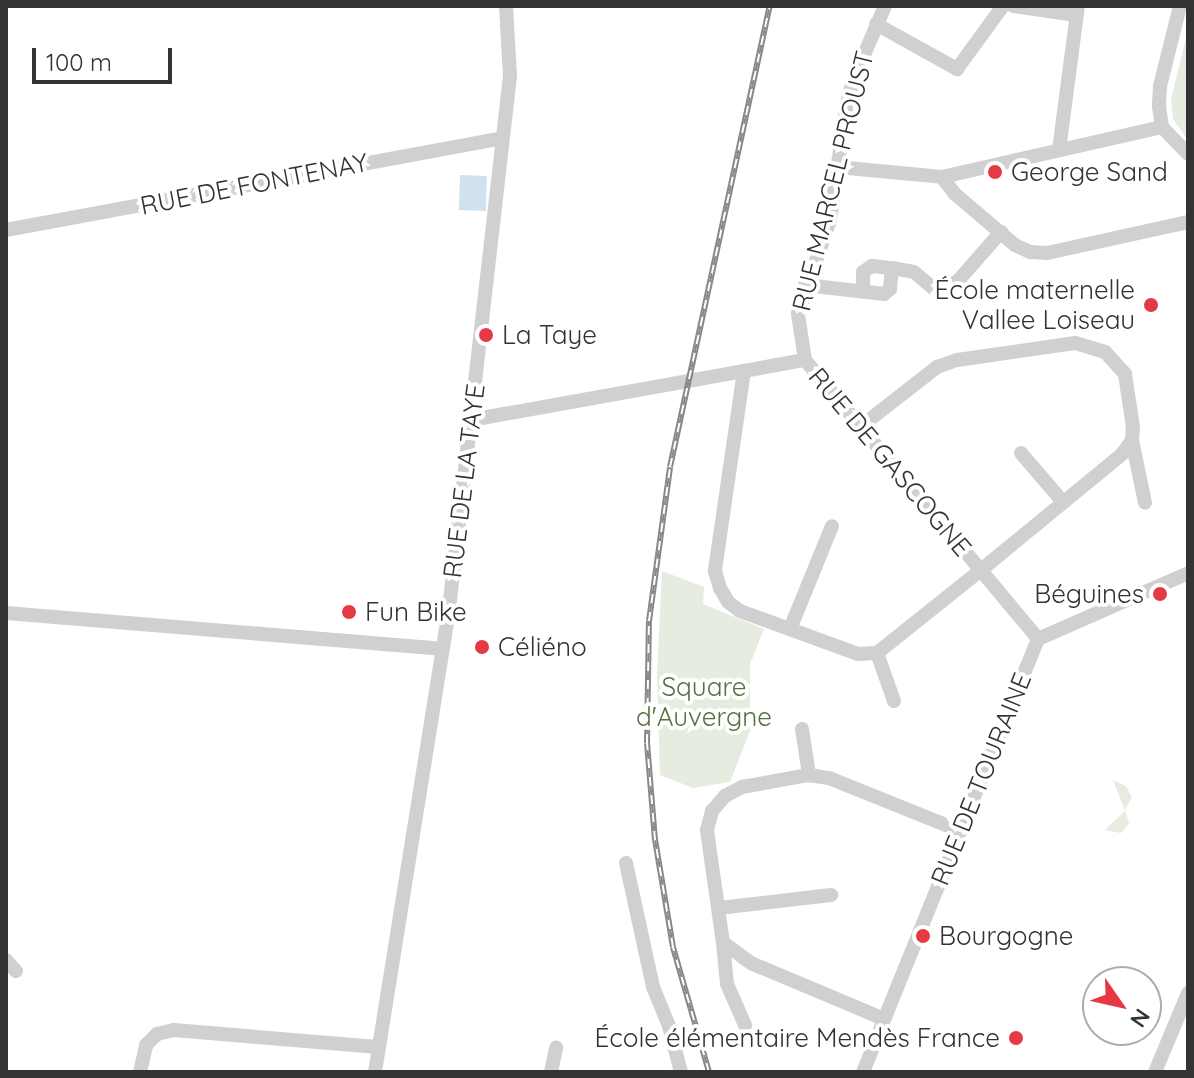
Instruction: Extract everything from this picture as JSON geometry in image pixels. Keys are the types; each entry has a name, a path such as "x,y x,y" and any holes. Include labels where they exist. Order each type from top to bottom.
{"street":[{"name":"RUE DE LA TAYE","path":"375,1072 442,649 471,420 510,76 506,6"},
{"name":"RUE MARCEL PROUST","path":"805,360 798,314 805,285 830,220 854,78 885,6"},
{"path":"876,24 957,69 1003,6"},
{"path":"1013,6 1077,10 1059,150"},
{"path":"1180,6 1160,86 1162,127 1188,154"},
{"path":"837,167 942,177 1162,127"},
{"name":"RUE DE FONTENAY","path":"6,230 503,138"},
{"path":"942,177 955,194 1030,252 1047,253 1188,222"},
{"path":"863,291 863,272 872,266 914,272 933,288 957,282 1001,232"},
{"path":"805,285 884,294 890,289 892,268"},
{"path":"860,427 937,367 957,360 1075,343 1105,352 1125,374 1132,440 1145,503"},
{"name":"RUE DE GASCOGNE","path":"471,420 805,360 1038,639"},
{"path":"744,371 715,571 728,602 740,611 858,654 877,653 1122,454 1132,440"},
{"path":"1021,453 1063,502"},
{"path":"790,629 832,526"},
{"name":"RUE DE TOURAINE","path":"863,1072 1038,639 1188,573"},
{"path":"6,613 442,649"},
{"path":"877,653 894,701"},
{"path":"802,729 809,775"},
{"path":"745,1025 727,984 707,830 712,811 725,796 742,787 809,775 829,778 961,831"},
{"path":"626,863 653,987 669,1026 681,1072"},
{"path":"719,908 831,895"},
{"path":"723,943 751,963 884,1019"},
{"path":"1155,1072 1182,1028 1188,993"},
{"path":"140,1072 146,1045 157,1034 174,1030 377,1047"},
{"path":"551,1072 556,1048"}],"green space":[{"path":"1188,30 1188,140 1173,119 1171,99"},
{"name":"Square d'Auvergne","path":"662,571 704,587 703,604 764,629 750,664 750,731 730,782 693,788 660,775 657,673"},
{"path":"1113,780 1126,786 1132,797 1125,810 1129,823 1121,833 1105,830 1125,811"}],"water":[{"path":"460,175 487,176 486,211 459,210"}],"railway":[{"path":"709,1072 673,947 655,840 647,743 649,621 670,467 770,6"}],"place":[{"name":"George Sand","path":"995,172"},
{"name":"École maternelle Vallee Loiseau","path":"1151,305"},
{"name":"La Taye","path":"486,335"},
{"name":"Béguines","path":"1160,594"},
{"name":"Fun Bike","path":"349,612"},
{"name":"Céliéno","path":"482,647"},
{"name":"Bourgogne","path":"923,936"},
{"name":"École élémentaire Mendès France","path":"1016,1038"}]}
